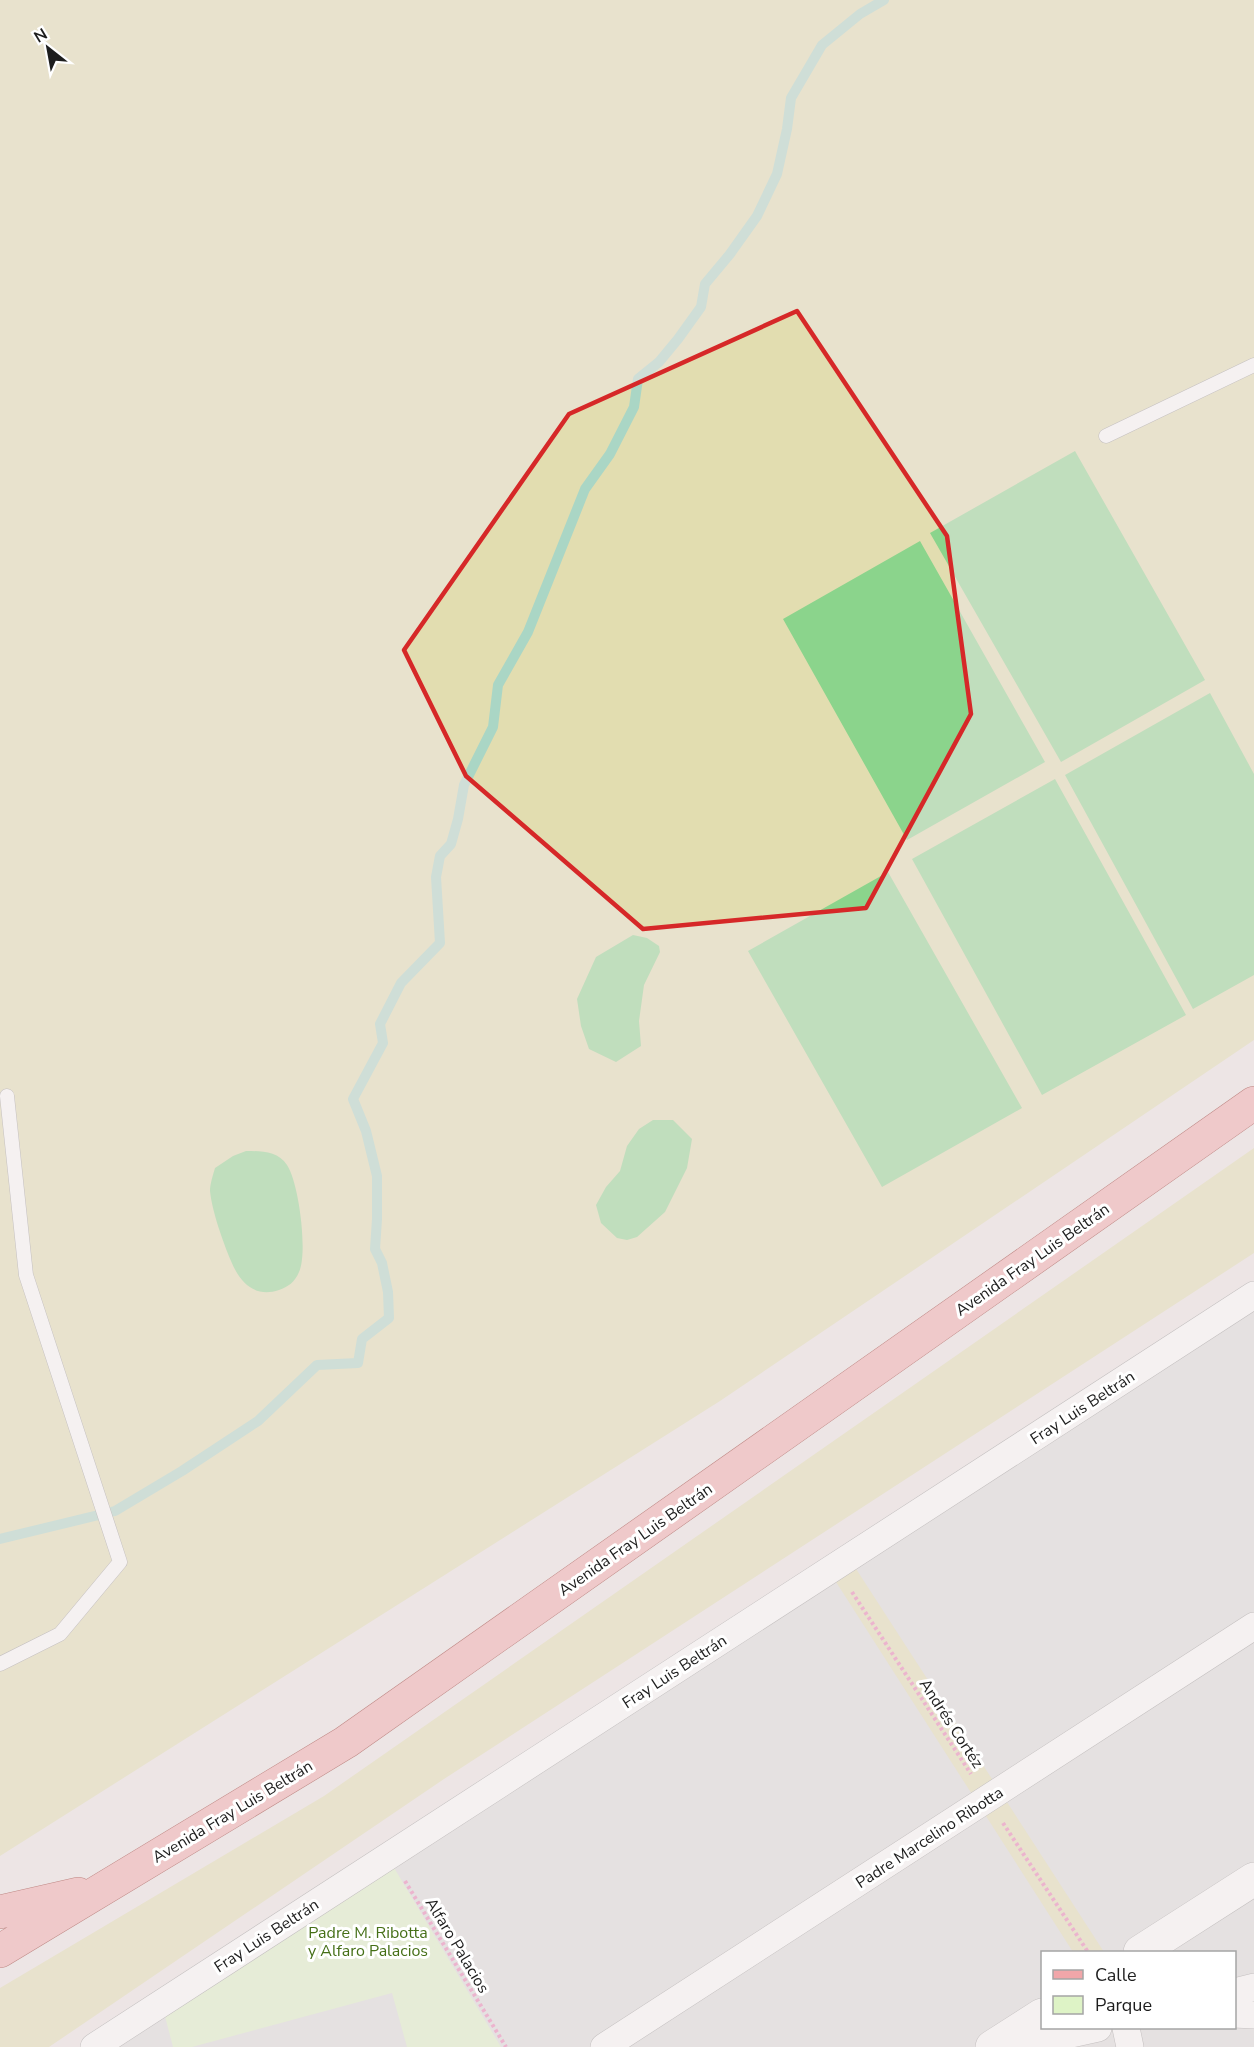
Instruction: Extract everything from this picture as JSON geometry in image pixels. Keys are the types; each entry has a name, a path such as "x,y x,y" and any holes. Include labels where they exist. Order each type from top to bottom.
{"main road":[{"name":"Avenida Fray Luis Beltrán","path":"0,1951 346,1742 1254,1103"},
{"path":"0,1912 106,1887"}],"street":[{"name":"Fray Luis Beltrán","path":"94,2047 1254,1296"},
{"name":"Padre Marcelino Ribotta","path":"604,2047 1254,1626"},
{"path":"1143,1951 1254,1879"},
{"path":"1236,1992 1254,1987"},
{"path":"1236,2014 1254,2015"},
{"path":"992,2047 1041,2016"},
{"path":"1013,2047 1094,2029"},
{"path":"1126,2029 1130,2047"}],"lane":[{"path":"1106,436 1254,365"},
{"path":"0,1664 60,1634 120,1562 26,1275 7,1096"}],"path":[{"name":"Andrés Cortéz","path":"836,1566 1087,1951"},
{"name":"Alfaro Palacios","path":"390,1855 506,2047"}],"highlighted area":[{"path":"797,311 947,536 971,714 866,908 643,929 466,776 404,650 569,414"}],"shaded area":[{"path":"0,0 1254,0 1254,1040 720,1401 0,1856"},
{"path":"1254,1148 1254,1253 444,1779 49,2047 0,2047 0,1988 324,1796"},
{"path":"1254,1295 1254,2047 94,2047"},
{"path":"849,1558 1103,1951 1072,1951 829,1571"}],"green space":[{"path":"1075,451 1205,680 1061,762 930,533"},
{"path":"920,541 1045,762 907,840 783,619"},
{"path":"1210,693 1254,774 1254,975 1193,1009 1065,775"},
{"path":"1055,779 1186,1015 1042,1095 912,859"},
{"path":"888,872 1022,1108 882,1187 748,951"},
{"path":"633,935 647,938 659,946 660,952 644,985 639,1021 641,1046 616,1062 589,1049 581,1026 577,999 596,957"},
{"path":"653,1120 673,1120 692,1139 687,1168 665,1212 637,1237 627,1240 617,1238 601,1223 596,1205 606,1187 620,1171 627,1146 639,1129"},
{"path":"246,1151 274,1154 283,1160 291,1174 301,1218 303,1250 299,1272 288,1286 270,1292 249,1287 239,1276 225,1245 211,1199 210,1188 215,1168 233,1156"},
{"name":"Padre M. Ribotta y Alfaro Palacios","path":"390,1861 501,2047 407,2047 392,1993 192,2047 173,2047 162,2005"}],"waterway":[{"path":"0,1539 115,1511 182,1471 258,1421 317,1365 358,1363 362,1339 389,1318 388,1292 382,1263 375,1249 377,1176 366,1131 353,1099 383,1043 380,1024 401,983 440,943 436,877 440,856 451,844 464,785 493,727 498,685 528,632 585,489 610,454 634,407 638,379 659,362 678,339 701,307 705,284 757,216 777,174 791,98 822,45 860,14 884,0"}]}
